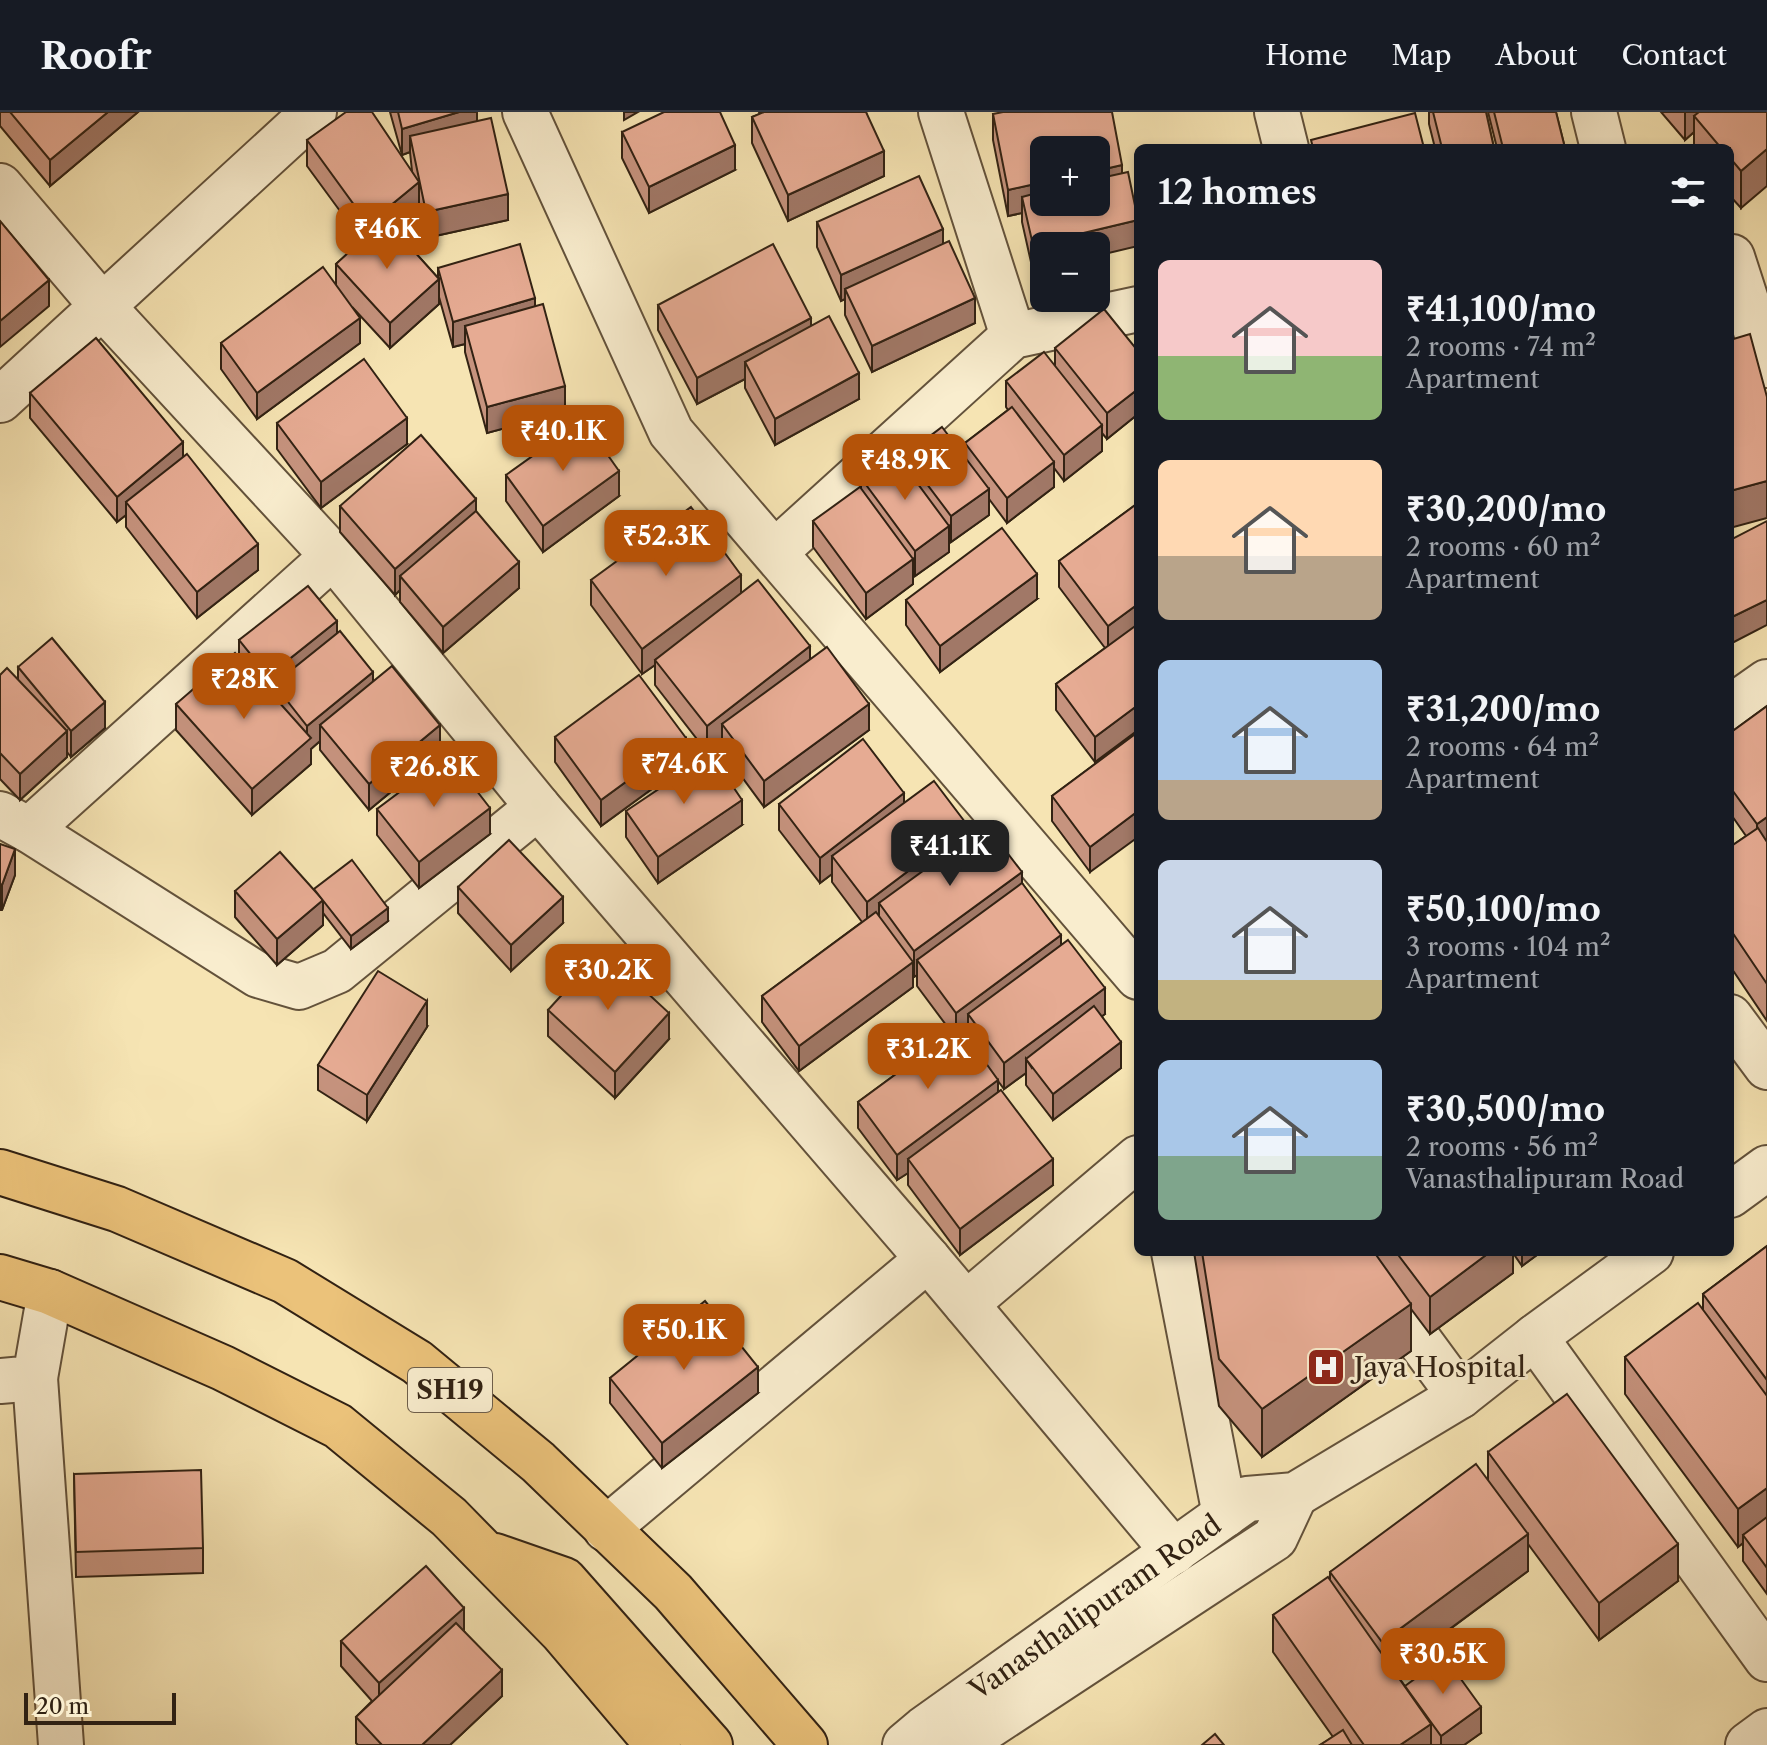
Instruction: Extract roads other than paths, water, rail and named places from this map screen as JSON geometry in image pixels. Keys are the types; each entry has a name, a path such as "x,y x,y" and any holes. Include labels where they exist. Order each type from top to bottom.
{"main road":[{"name":"SH19","path":"0,1172 117,1209 285,1281 417,1362 538,1462 673,1592 805,1745"},
{"path":"0,1277 50,1292 223,1368 338,1426 449,1517 562,1632 658,1745"},
{"path":"483,1552 564,1580 710,1745"}],"street":[{"path":"0,400 314,112"},
{"path":"525,112 671,432 1134,972"},
{"path":"941,112 1013,336"},
{"path":"1277,112 1285,144"},
{"path":"1594,112 1602,144"},
{"path":"0,186 103,307 333,556 538,807 928,1259 1174,1552"},
{"path":"1734,259 1767,292"},
{"path":"1734,265 1767,365"},
{"path":"775,552 1013,336 1134,310"},
{"path":"333,556 14,822 258,975 299,987 337,971 538,807"},
{"path":"1734,705 1767,682"},
{"path":"1734,1022 1767,1067"},
{"path":"966,1304 1134,1161"},
{"path":"1734,1192 1767,1168"},
{"path":"1175,1256 1225,1515"},
{"path":"1357,1256 1460,1396"},
{"name":"Vanasthalipuram Road","path":"905,1745 1247,1499 1295,1495 1460,1396 1646,1256"},
{"path":"606,1529 928,1259"},
{"path":"50,1292 17,1380 61,1745"},
{"path":"1535,1337 1767,1659"},
{"name":"Vanasthalipuram Road","path":"960,1745 1275,1538 1295,1495"},
{"path":"1748,1745 1767,1731"}],"place":[{"name":"Jaya Hospital","path":"1326,1367"}]}
